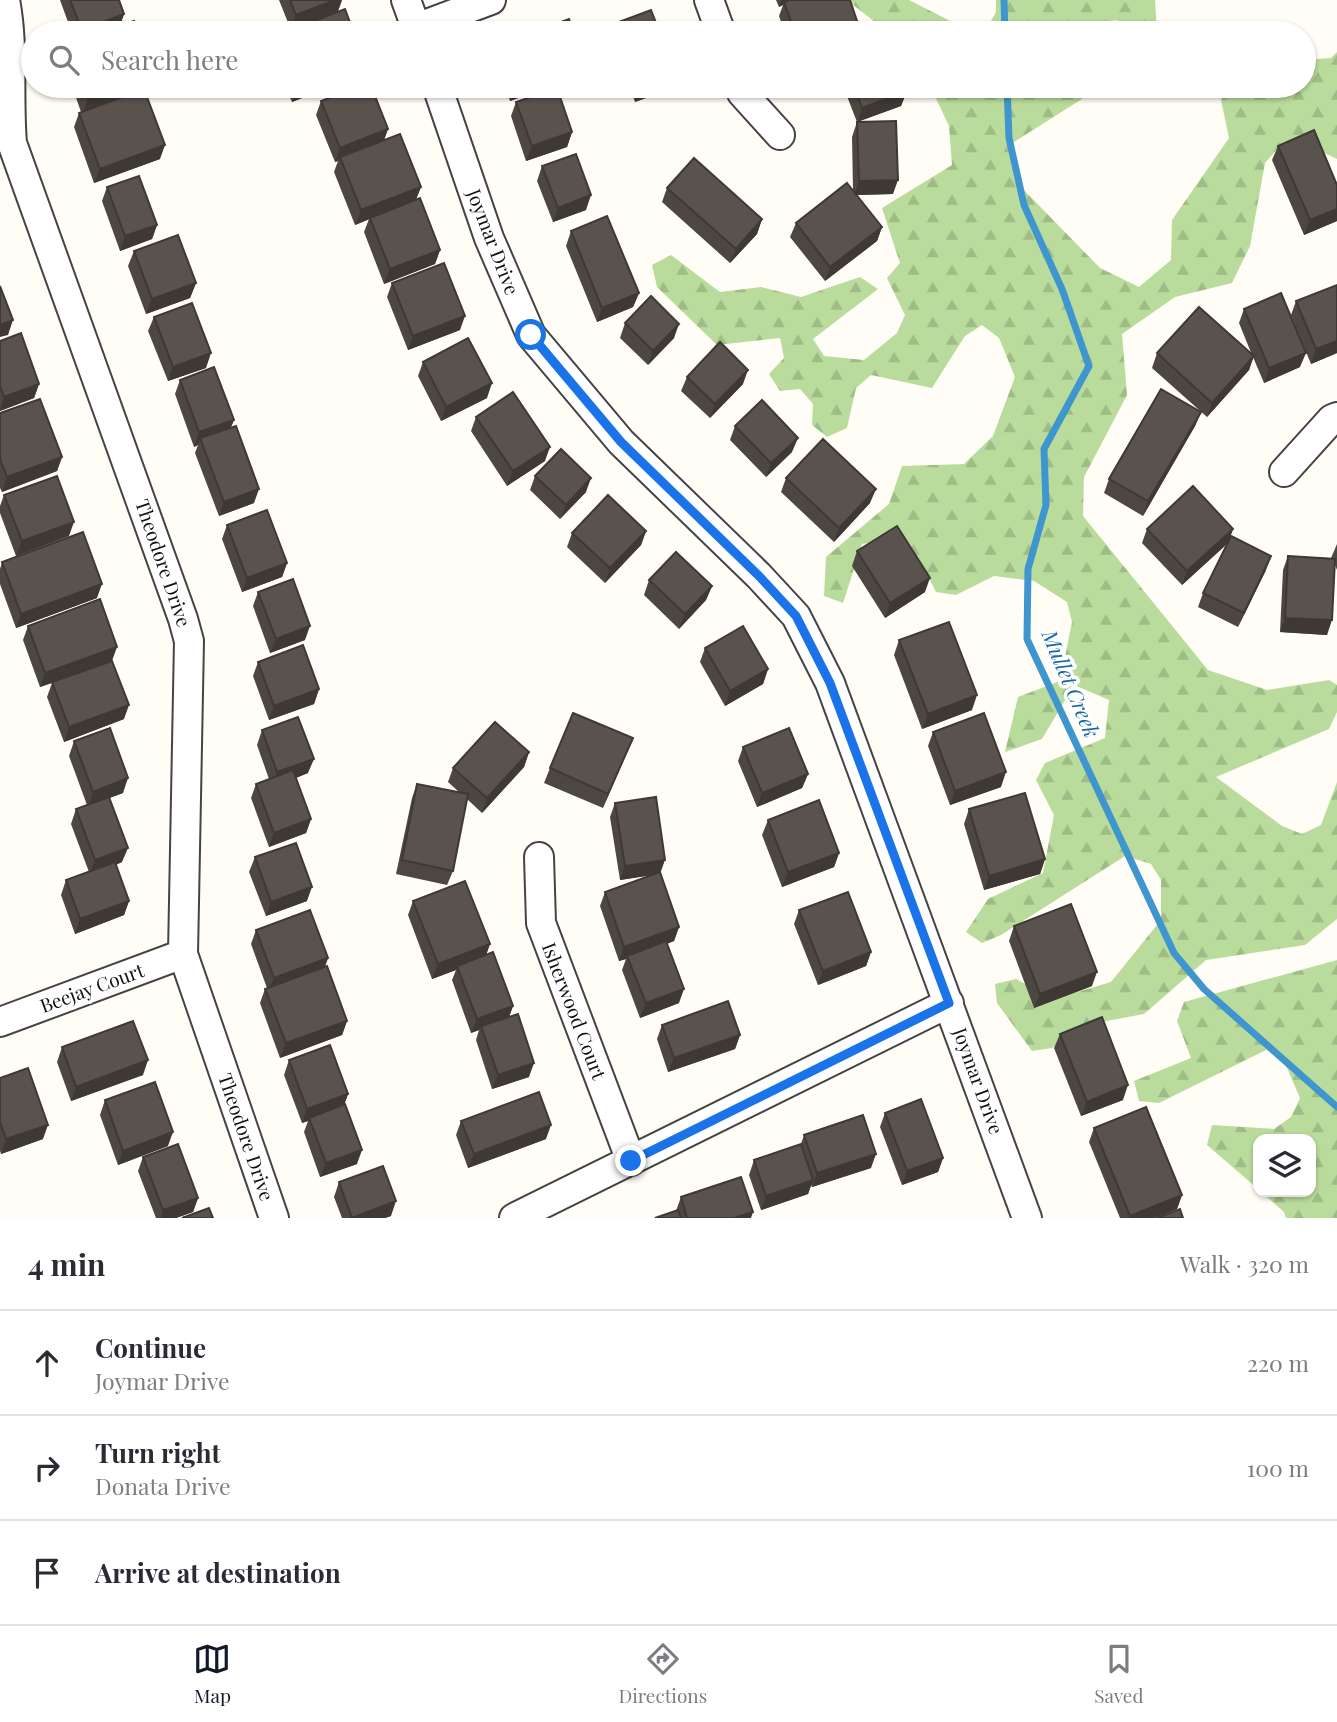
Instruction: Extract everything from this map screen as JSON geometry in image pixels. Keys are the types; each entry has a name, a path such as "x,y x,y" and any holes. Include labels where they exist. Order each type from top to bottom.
{"street":[{"name":"Theodore Drive","path":"5,0 8,18 12,143 184,619 189,642 183,954 274,1218"},
{"path":"406,0 413,21"},
{"path":"441,21 491,0"},
{"path":"709,0 717,21"},
{"name":"Joymar Drive","path":"440,98 489,238 531,335 621,442 759,576 796,616 830,683 1027,1218"},
{"path":"747,98 780,135"},
{"path":"1284,472 1332,419 1337,417"},
{"name":"Isherwood Court","path":"539,857 541,923 631,1161"},
{"name":"Beejay Court","path":"0,1022 183,954"},
{"path":"514,1218 949,1003"}],"green space":[{"path":"851,0 909,0 950,21 874,21 852,4"},
{"path":"996,0 1155,0 1156,21 991,21 996,12"},
{"path":"1337,52 1337,159 1298,140 1279,147 1265,163 1250,246 1232,283 1175,297 1122,334 1127,395 1084,477 1083,516 1208,670 1267,690 1329,680 1337,685 1337,712 1329,729 1216,777 1282,826 1302,834 1321,825 1337,782 1337,919 1305,945 1206,960 1144,1014 1085,1025 1052,1048 1032,1051 997,1003 995,984 1016,979 1053,999 1111,982 1161,920 1161,880 1151,864 1125,856 1001,935 982,943 966,932 988,899 1043,873 1054,815 1036,780 1045,763 1105,738 1109,700 1074,685 1042,739 1005,752 1018,697 1060,681 1072,622 1067,602 1034,581 994,576 956,595 936,592 918,557 882,541 862,544 843,603 824,596 826,557 889,504 902,466 964,464 993,436 1015,377 999,338 982,325 965,336 932,388 871,375 856,388 847,428 827,437 812,425 813,404 800,389 780,391 769,374 784,358 780,338 717,345 657,287 652,265 671,255 720,292 761,287 801,297 860,277 878,289 813,339 824,356 864,360 897,333 905,315 887,278 900,263 882,208 952,165 949,126 936,98 1082,98 1011,144 1018,184 1100,268 1139,287 1171,260 1172,220 1229,138 1222,98 1316,98 1316,59 1331,58"},
{"path":"1337,960 1337,1218 1286,1218 1284,1212 1267,1197 1316,1197 1316,1134 1253,1134 1253,1185 1207,1145 1212,1125 1274,1129 1291,1117 1300,1098 1284,1061 1268,1049 1159,1103 1139,1101 1134,1081 1191,1058 1177,1021 1184,1002"}],"building":[{"path":"70,0 119,0 124,14 106,21 78,21"},
{"path":"290,0 335,0 296,15"},
{"path":"850,0 857,21 791,21 784,2"},
{"path":"345,9 350,21 314,21"},
{"path":"651,10 655,21 621,21"},
{"path":"120,98 147,98 165,145 100,169 79,113"},
{"path":"329,98 376,98 388,129 340,148 321,101"},
{"path":"528,98 560,98 572,132 532,146 516,102"},
{"path":"858,98 888,98 862,108"},
{"path":"896,121 898,180 859,181 857,122"},
{"path":"1314,130 1337,185 1337,209 1310,220 1278,146"},
{"path":"400,134 421,187 361,210 340,157"},
{"path":"576,154 591,195 558,208 542,166"},
{"path":"694,158 762,219 736,249 667,188"},
{"path":"139,176 157,225 125,236 107,187"},
{"path":"847,183 882,227 830,267 796,223"},
{"path":"420,198 440,250 390,269 370,218"},
{"path":"607,216 639,293 602,308 571,231"},
{"path":"178,235 196,283 152,299 134,251"},
{"path":"444,263 465,316 413,336 392,283"},
{"path":"1337,285 1337,341 1316,349 1296,301"},
{"path":"0,286 13,320 0,325"},
{"path":"1281,293 1306,353 1269,368 1244,309"},
{"path":"651,296 679,324 653,351 625,323"},
{"path":"192,303 211,353 173,367 154,317"},
{"path":"1199,307 1254,356 1212,403 1157,353"},
{"path":"21,333 39,384 4,397 0,386 0,341"},
{"path":"468,338 492,383 446,407 423,362"},
{"path":"720,342 748,370 715,404 687,377"},
{"path":"214,367 234,420 199,432 180,380"},
{"path":"1161,389 1201,412 1148,501 1109,479"},
{"path":"513,392 550,447 513,471 476,417"},
{"path":"40,399 62,457 7,477 0,459 0,413"},
{"path":"762,400 798,438 771,463 735,426"},
{"path":"236,426 259,489 224,502 200,438"},
{"path":"823,439 876,489 839,528 786,478"},
{"path":"561,449 591,478 566,505 535,476"},
{"path":"57,476 74,522 22,541 4,495"},
{"path":"1193,486 1233,529 1187,571 1147,529"},
{"path":"608,495 646,531 610,568 572,533"},
{"path":"267,510 287,563 247,578 227,525"},
{"path":"897,526 930,578 890,603 857,551"},
{"path":"83,532 102,584 21,614 2,562"},
{"path":"1231,536 1271,556 1244,613 1203,593"},
{"path":"676,552 712,586 685,614 649,580"},
{"path":"1288,556 1335,559 1332,620 1285,618"},
{"path":"293,579 310,626 276,639 258,592"},
{"path":"100,599 117,647 45,673 28,626"},
{"path":"949,622 977,695 928,714 899,640"},
{"path":"743,626 768,669 730,691 705,648"},
{"path":"303,645 319,689 274,706 258,662"},
{"path":"112,661 129,705 69,727 52,682"},
{"path":"573,713 633,738 608,794 550,768"},
{"path":"984,713 1006,772 955,791 933,732"},
{"path":"298,717 314,759 277,772 262,730"},
{"path":"495,722 529,752 487,798 453,768"},
{"path":"110,728 128,778 93,792 74,741"},
{"path":"789,728 808,774 762,793 743,747"},
{"path":"293,770 311,819 274,833 256,784"},
{"path":"417,784 468,794 453,871 402,860"},
{"path":"1025,793 1045,859 989,876 969,809"},
{"path":"109,797 128,848 95,860 76,809"},
{"path":"656,797 665,860 625,866 615,803"},
{"path":"819,800 839,853 788,872 768,820"},
{"path":"296,843 312,887 271,902 255,857"},
{"path":"115,862 129,901 80,919 66,880"},
{"path":"660,872 679,927 624,947 605,892"},
{"path":"465,881 490,944 438,964 413,901"},
{"path":"848,892 871,952 823,971 799,910"},
{"path":"1071,904 1097,972 1040,994 1014,926"},
{"path":"310,910 328,958 274,978 256,930"},
{"path":"666,941 684,989 646,1003 627,956"},
{"path":"493,952 513,1006 477,1019 457,966"},
{"path":"327,966 347,1021 286,1043 265,989"},
{"path":"728,1001 740,1035 674,1058 662,1025"},
{"path":"518,1014 534,1063 498,1075 481,1026"},
{"path":"1102,1017 1128,1085 1087,1102 1060,1034"},
{"path":"133,1021 148,1060 76,1087 62,1047"},
{"path":"330,1045 348,1094 307,1109 289,1060"},
{"path":"28,1068 48,1125 6,1139 0,1122 0,1078"},
{"path":"155,1082 173,1132 123,1151 105,1100"},
{"path":"539,1092 551,1125 474,1154 461,1121"},
{"path":"921,1099 943,1158 907,1171 885,1113"},
{"path":"345,1104 362,1150 326,1163 309,1118"},
{"path":"1146,1107 1182,1195 1130,1216 1094,1128"},
{"path":"863,1115 876,1154 817,1173 804,1135"},
{"path":"178,1144 198,1198 163,1210 143,1157"},
{"path":"801,1144 813,1180 766,1196 754,1160"},
{"path":"383,1166 396,1201 352,1218 339,1182"},
{"path":"741,1177 753,1212 734,1218 687,1218 681,1197"},
{"path":"209,1208 213,1218 182,1218"},
{"path":"1180,1209 1183,1218 1157,1218"},
{"path":"678,1210 681,1218 655,1218"}],"waterway":[{"name":"Mullet Creek","path":"1004,0 1005,21"},
{"name":"Mullet Creek","path":"1007,98 1009,138 1024,205 1062,289 1089,366 1044,449 1046,505 1028,569 1027,639 1174,953 1204,989 1337,1107"}],"route":[{"path":"531,335 621,442 759,576 796,616 830,683 949,1003 631,1161"}]}
